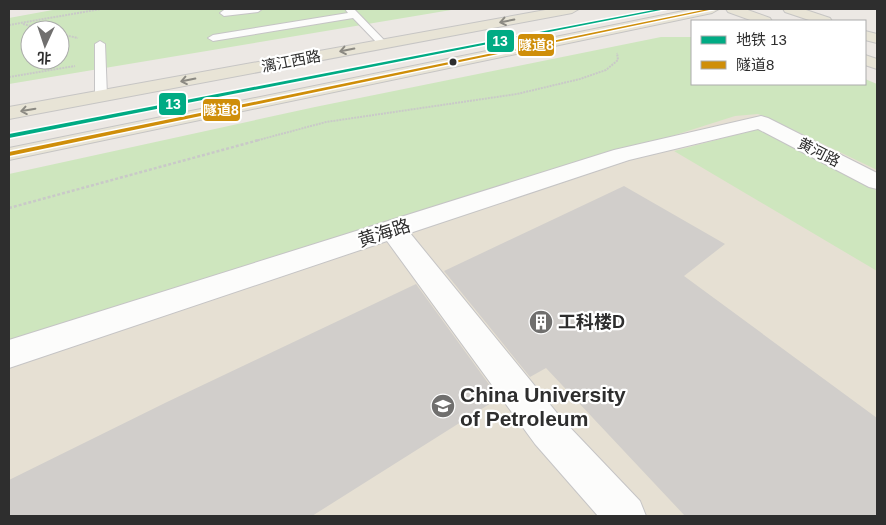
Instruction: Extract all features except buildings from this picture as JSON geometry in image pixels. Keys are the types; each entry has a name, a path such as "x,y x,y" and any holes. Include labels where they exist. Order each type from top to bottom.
{"main road":[{"name":"漓江西路","path":"9,113 572,9"},
{"name":"漓江西路","path":"9,154 712,9"},
{"path":"733,9 762,20"},
{"path":"790,9 822,20"}],"street":[{"name":"黄河路","path":"761,122 877,182"},
{"name":"黄海路","path":"9,354 622,155 761,122"},
{"path":"393,230 548,431 625,516"}],"lane":[{"path":"224,13 258,9"},
{"path":"213,38 352,12 383,44"},
{"path":"100,44 101,96"}],"path":[{"path":"37,20 101,9"},
{"path":"9,25 20,23"},
{"path":"9,208 326,122 517,94 580,79 606,70 618,60 617,53"},
{"path":"9,77 100,62"}],"shaded area":[{"name":"China University of Petroleum","path":"743,88 877,153 877,516 9,516 9,295"}],"green space":[{"path":"58,9 457,9 9,84 9,18"},
{"path":"661,37 691,37 691,85 866,85 866,79 877,84 877,170 758,114 735,116 9,346 9,174 315,107"},
{"path":"762,128 877,191 877,271 674,151"}],"metro line":[{"name":"13","path":"9,136 664,9"}],"transit line":[{"name":"隧道8","path":"9,154 712,9"}],"place":[{"name":"工科楼D","path":"541,322"},
{"name":"China University of Petroleum","path":"443,406"}]}
